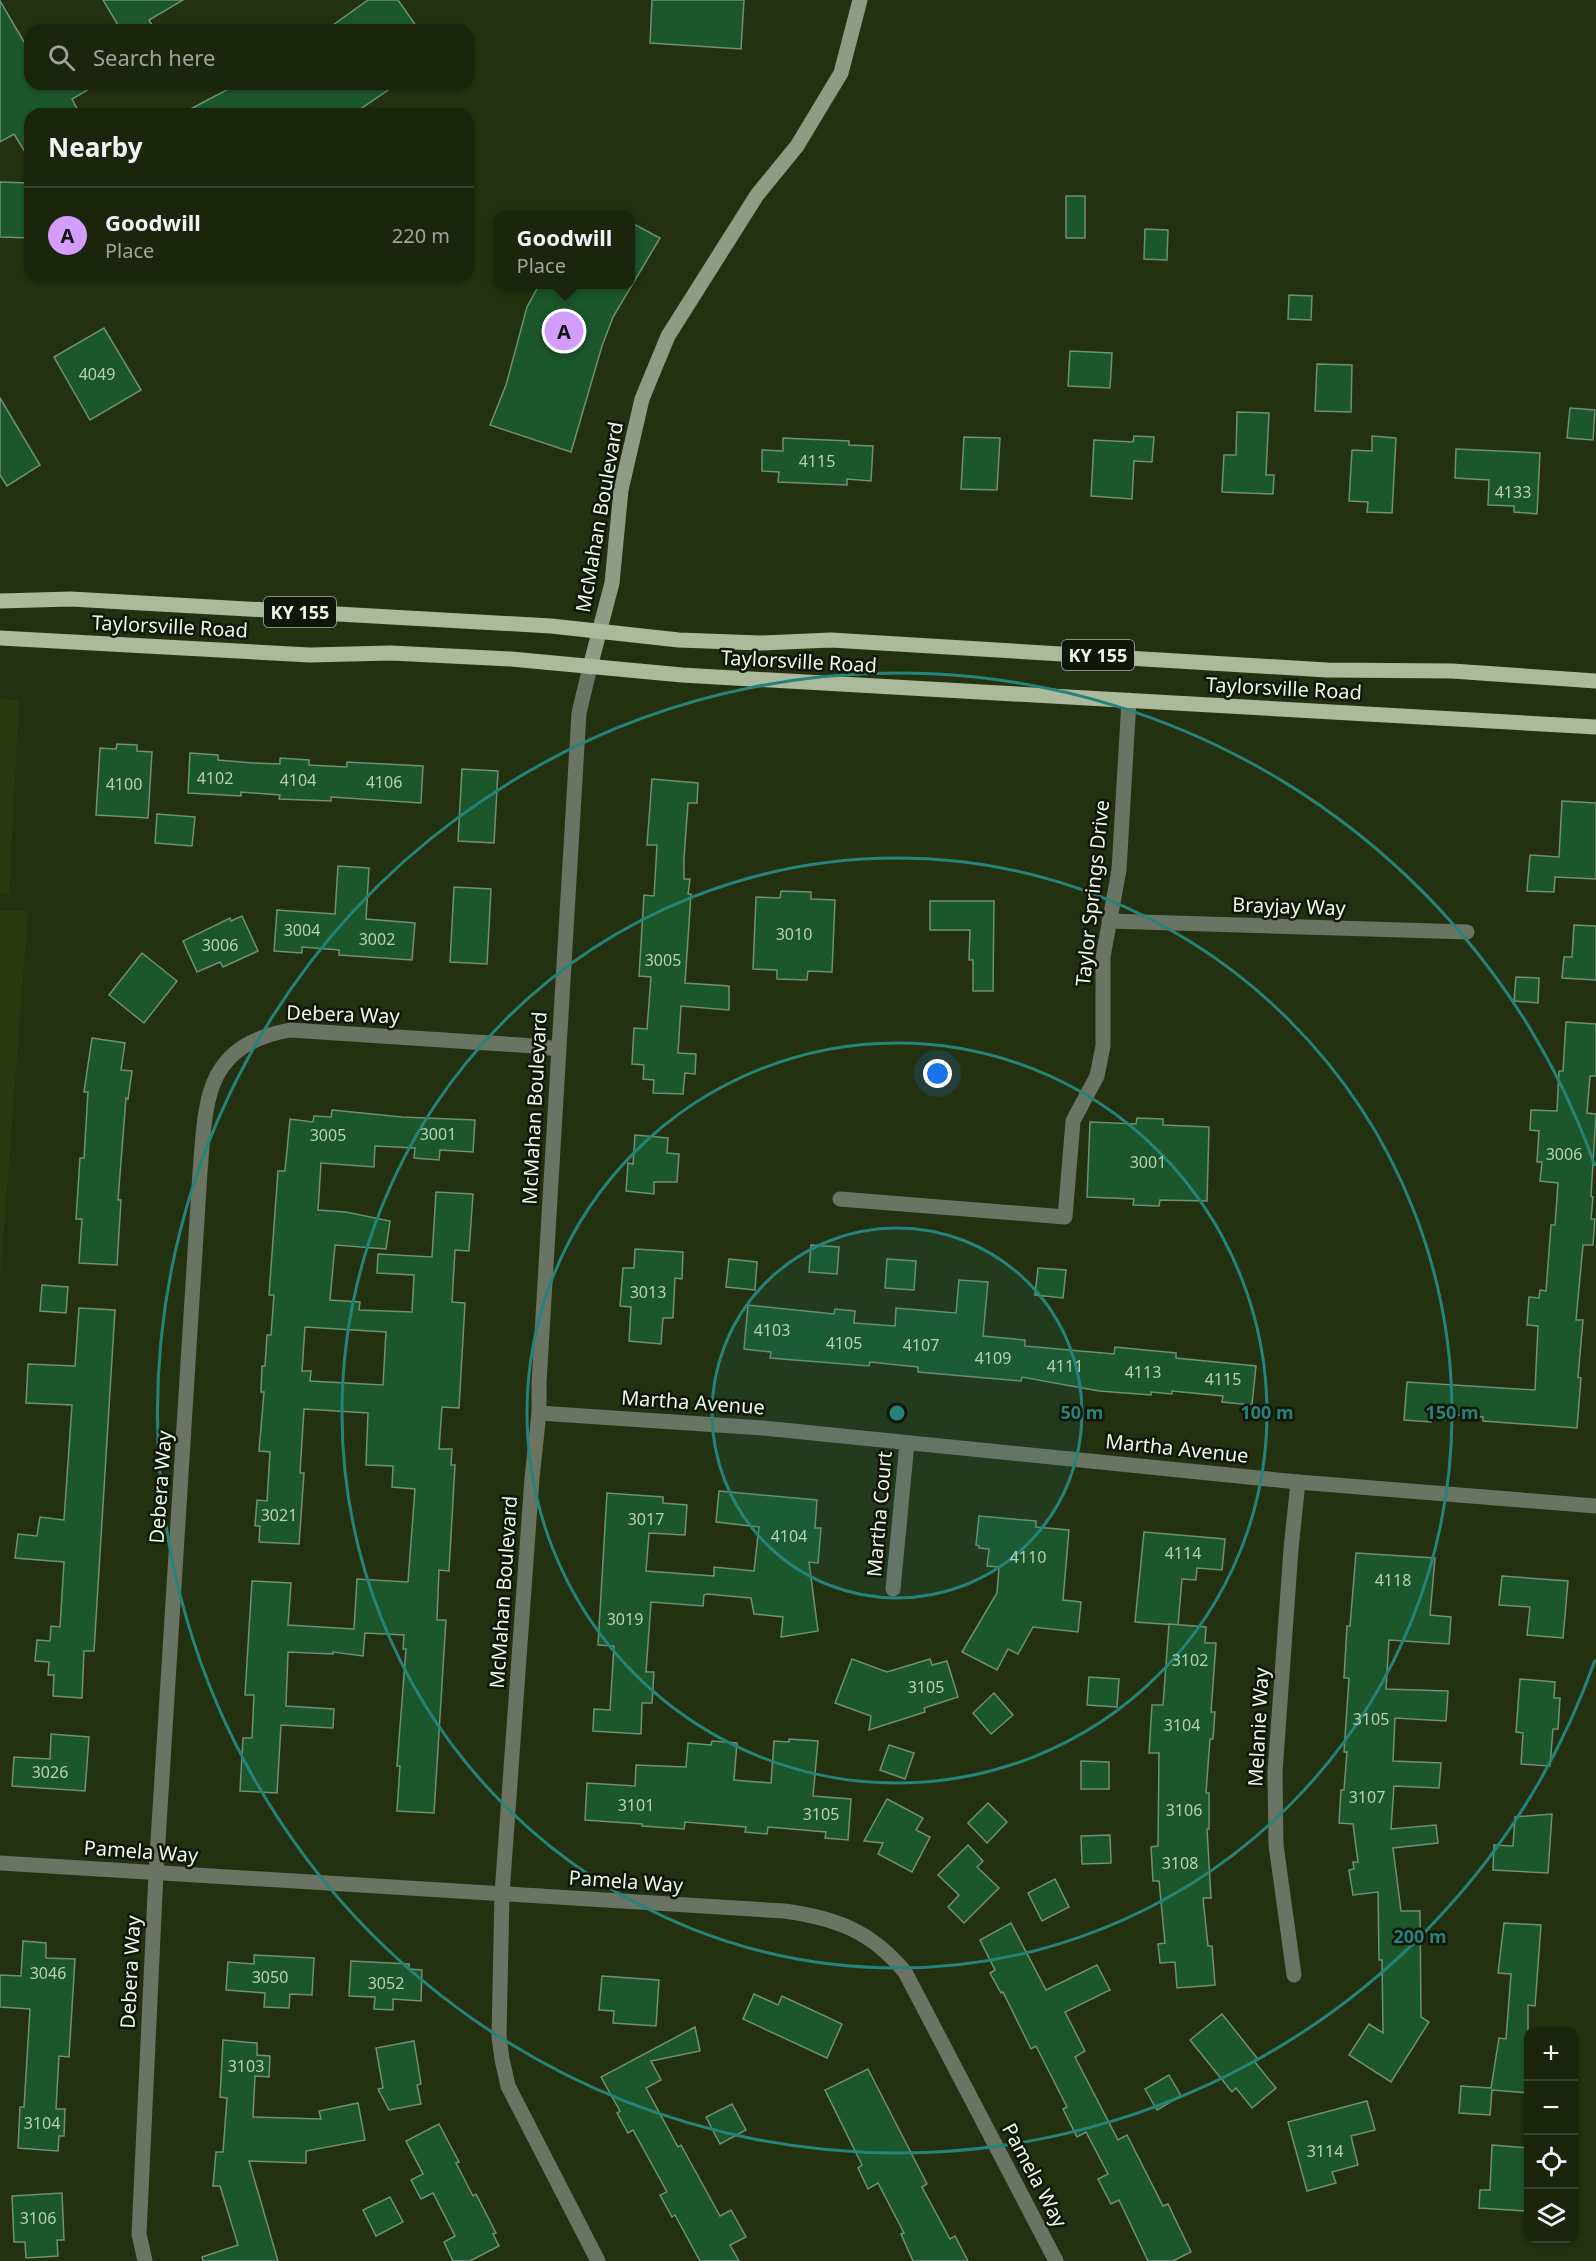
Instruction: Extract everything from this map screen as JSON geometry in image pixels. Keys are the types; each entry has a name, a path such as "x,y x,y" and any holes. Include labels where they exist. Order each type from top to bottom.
{"main road":[{"name":"Taylorsville Road","path":"0,601 71,599 551,626 679,640 760,642 831,640 1327,670 1452,671 1596,681"},
{"name":"Taylorsville Road","path":"0,638 310,655 391,653 511,659 694,676 1596,727"}],"street":[{"name":"McMahan Boulevard","path":"598,2261 508,2086 499,2037 502,1894 532,1478 539,1413 579,713 612,583 621,490 642,399 668,336 757,195 797,146 841,73 861,0"},
{"name":"Taylor Springs Drive","path":"840,1199 1065,1217 1073,1121 1096,1076 1103,1046 1103,957 1119,870 1129,700"},
{"name":"Brayjay Way","path":"1110,921 1467,932"},
{"name":"Debera Way","path":"145,2261 140,2234 156,1873 200,1172 205,1115 211,1086 219,1070 236,1052 258,1038 290,1030 511,1044 558,1050"},
{"name":"Martha Avenue","path":"539,1413 763,1428 1298,1482 1596,1506"},
{"name":"Martha Court","path":"893,1589 907,1443"},
{"name":"Melanie Way","path":"1293,1975 1276,1845 1275,1772 1298,1482"},
{"name":"Pamela Way","path":"0,1863 811,1915 836,1921 877,1943 898,1964 915,1990 1056,2261"}],"shaded area":[{"path":"0,699 19,700 9,894 0,894"},
{"path":"0,910 28,911 0,1281"}],"building":[{"path":"103,0 183,0 149,20 151,24 117,24"},
{"path":"368,0 398,0 415,24 334,24"},
{"path":"652,0 744,0 741,49 650,43"},
{"path":"0,1 24,42 24,90 88,90 72,99 77,108 24,108 24,150 14,134 0,142"},
{"path":"227,90 388,90 362,108 192,108"},
{"path":"0,182 24,183 24,238 0,237"},
{"path":"1066,196 1085,196 1085,238 1066,238"},
{"path":"635,225 660,238 635,280"},
{"path":"1145,229 1168,230 1167,260 1144,259"},
{"path":"537,289 630,289 613,317 602,346 571,452 490,425 506,385 527,307"},
{"path":"1289,295 1312,296 1311,320 1288,319"},
{"path":"104,328 141,390 90,420 54,357"},
{"path":"1070,351 1112,353 1110,388 1068,386"},
{"path":"1317,364 1352,365 1351,412 1315,411"},
{"path":"0,398 40,465 7,486 0,475"},
{"path":"1570,408 1595,410 1593,440 1567,438"},
{"path":"1237,412 1269,413 1266,475 1274,475 1273,494 1222,492 1224,455 1236,455"},
{"path":"1134,436 1154,437 1152,462 1134,461 1132,499 1091,496 1094,440 1133,442"},
{"path":"1372,436 1396,438 1392,513 1367,512 1368,502 1349,501 1352,450 1372,451"},
{"path":"964,437 1000,438 997,490 961,489"},
{"path":"783,438 849,441 849,445 873,446 871,481 847,479 847,485 778,482 779,472 762,471 762,450 783,451"},
{"path":"1456,449 1540,453 1537,514 1514,512 1514,506 1488,505 1489,480 1455,478"},
{"path":"117,744 137,745 137,751 152,752 148,818 96,815 100,748 116,749"},
{"path":"190,753 218,755 218,760 253,763 280,764 280,758 309,760 309,765 347,767 347,762 423,766 421,803 331,797 331,801 279,799 280,795 241,792 241,796 188,793"},
{"path":"462,769 498,771 494,843 458,841"},
{"path":"652,779 698,783 697,803 688,803 684,858 684,879 690,879 688,894 691,894 685,983 729,986 729,1010 681,1006 678,1053 696,1054 695,1074 685,1073 683,1094 653,1093 654,1080 643,1079 644,1065 632,1064 634,1028 647,1029 651,977 639,976 644,895 654,896 657,845 647,845"},
{"path":"1562,801 1596,803 1596,879 1555,877 1554,892 1527,891 1530,855 1559,857"},
{"path":"157,814 195,817 192,846 155,843"},
{"path":"338,866 369,868 366,919 415,923 412,960 339,955 339,950 302,947 302,953 274,951 277,910 335,914"},
{"path":"454,887 491,889 487,964 450,962"},
{"path":"781,891 811,892 811,899 835,900 832,972 808,971 807,980 777,979 777,970 753,969 756,897 780,898"},
{"path":"930,901 994,901 993,991 973,991 973,960 969,960 970,930 930,930"},
{"path":"242,916 258,951 223,967 220,962 197,972 183,941 230,918 231,921"},
{"path":"1574,925 1596,926 1596,980 1562,978 1564,957 1572,957"},
{"path":"142,953 177,981 144,1023 109,995"},
{"path":"1516,977 1539,978 1538,1003 1514,1001"},
{"path":"1566,1022 1596,1024 1596,1076 1590,1076 1587,1113 1596,1114 1591,1196 1593,1197 1591,1219 1595,1219 1593,1245 1583,1245 1576,1320 1583,1320 1578,1377 1581,1378 1577,1428 1483,1421 1483,1417 1446,1414 1445,1420 1431,1419 1431,1422 1404,1420 1407,1382 1535,1390 1538,1326 1527,1325 1529,1297 1539,1298 1540,1290 1546,1291 1551,1225 1555,1225 1558,1183 1540,1181 1542,1162 1537,1162 1539,1131 1530,1130 1531,1110 1557,1111 1559,1071 1563,1071"},
{"path":"92,1038 125,1043 121,1070 132,1071 128,1099 126,1098 118,1200 121,1200 117,1265 79,1263 82,1219 76,1219 80,1158 84,1158 88,1092 84,1092"},
{"path":"332,1110 402,1117 475,1120 473,1152 440,1150 439,1160 414,1158 415,1148 375,1146 374,1167 321,1163 318,1210 346,1212 390,1221 386,1249 335,1245 330,1300 360,1302 359,1310 412,1312 414,1275 377,1273 378,1254 432,1257 436,1192 473,1194 469,1251 455,1250 452,1302 465,1303 459,1408 442,1407 439,1449 452,1449 451,1465 455,1465 449,1571 439,1570 437,1620 446,1620 434,1813 397,1811 400,1766 397,1766 406,1649 403,1649 404,1635 365,1633 363,1656 333,1652 333,1654 288,1652 286,1706 334,1709 333,1728 281,1725 277,1793 240,1791 243,1738 252,1738 254,1695 245,1695 252,1581 291,1583 288,1625 354,1629 357,1579 408,1582 415,1489 392,1487 393,1466 366,1465 368,1413 304,1409 300,1473 304,1473 299,1544 259,1542 260,1526 255,1526 257,1500 267,1501 270,1452 259,1451 264,1392 261,1392 262,1366 265,1366 267,1335 271,1335 274,1295 269,1295 278,1171 285,1171 290,1119 313,1122 314,1116 331,1117","holes":["305,1327 386,1332 383,1385 310,1381 311,1371 302,1371"]},
{"path":"1137,1118 1163,1119 1163,1125 1209,1127 1207,1201 1160,1200 1159,1206 1133,1205 1134,1199 1087,1197 1090,1122 1136,1124"},
{"path":"635,1135 668,1138 667,1153 679,1154 677,1182 654,1182 654,1194 626,1191 628,1163 633,1164"},
{"path":"811,1245 839,1247 837,1274 809,1272"},
{"path":"635,1249 683,1252 682,1279 675,1278 673,1318 663,1318 661,1344 629,1341 631,1307 620,1306 623,1268 634,1268"},
{"path":"729,1259 757,1262 755,1290 726,1287"},
{"path":"887,1259 916,1261 914,1290 885,1288"},
{"path":"1038,1268 1066,1270 1063,1298 1035,1295"},
{"path":"959,1280 988,1282 983,1336 1025,1340 1025,1346 1114,1354 1115,1347 1176,1353 1176,1358 1256,1366 1252,1405 1222,1402 1223,1396 1172,1391 1172,1394 1151,1392 1151,1395 1099,1391 1022,1377 1021,1381 918,1372 918,1367 870,1362 869,1366 770,1358 771,1352 744,1349 748,1305 834,1314 835,1309 855,1311 854,1323 895,1326 896,1308 956,1313"},
{"path":"42,1285 68,1287 66,1313 40,1311"},
{"path":"79,1308 115,1310 94,1651 84,1651 82,1698 53,1696 54,1675 48,1675 49,1662 35,1661 37,1640 50,1641 51,1626 60,1627 64,1562 15,1558 18,1534 37,1536 40,1517 64,1520 72,1405 26,1403 28,1364 75,1366"},
{"path":"719,1491 817,1500 815,1528 821,1528 818,1563 809,1562 818,1631 781,1637 783,1617 754,1614 751,1598 707,1594 704,1595 703,1606 651,1602 646,1672 654,1672 652,1703 642,1703 641,1734 593,1731 594,1709 610,1710 614,1646 598,1645 607,1493 663,1497 663,1503 687,1505 685,1535 649,1533 646,1571 714,1576 714,1567 754,1571 759,1527 716,1522"},
{"path":"979,1516 1036,1521 1036,1527 1069,1530 1063,1600 1081,1602 1078,1632 1033,1627 1018,1654 1008,1649 997,1670 962,1652 997,1593 999,1567 987,1566 989,1549 979,1548 976,1545"},
{"path":"1144,1532 1225,1539 1222,1570 1197,1568 1196,1580 1182,1579 1178,1625 1135,1622"},
{"path":"1356,1553 1435,1558 1430,1615 1451,1617 1449,1644 1389,1640 1386,1689 1448,1691 1446,1721 1395,1718 1393,1761 1441,1763 1439,1788 1394,1786 1391,1829 1436,1825 1438,1843 1393,1848 1401,1911 1420,1911 1421,2017 1429,2022 1391,2082 1349,2055 1369,2024 1383,2033 1378,1892 1353,1895 1349,1870 1354,1869 1353,1862 1358,1862 1353,1824 1339,1823 1347,1752 1344,1752 1349,1678 1344,1678 1347,1626 1350,1626"},
{"path":"1502,1576 1568,1581 1563,1638 1527,1635 1530,1607 1499,1605"},
{"path":"1169,1624 1206,1627 1205,1643 1216,1643 1211,1712 1215,1712 1213,1739 1210,1739 1206,1793 1209,1793 1209,1829 1207,1829 1211,1898 1203,1898 1208,1946 1212,1946 1215,1985 1177,1988 1175,1962 1160,1963 1158,1944 1165,1943 1159,1881 1153,1881 1151,1847 1158,1846 1159,1753 1149,1753 1152,1705 1163,1705"},
{"path":"852,1659 887,1672 930,1659 932,1665 947,1661 958,1697 924,1708 925,1712 869,1730 871,1716 835,1703"},
{"path":"1089,1677 1119,1679 1117,1707 1087,1705"},
{"path":"1520,1679 1555,1682 1554,1698 1560,1698 1558,1729 1553,1729 1550,1766 1521,1764 1523,1733 1516,1732"},
{"path":"994,1693 1013,1715 991,1734 973,1713"},
{"path":"51,1734 89,1737 85,1791 12,1786 14,1757 50,1759"},
{"path":"789,1739 818,1741 813,1796 851,1799 848,1840 825,1838 826,1832 768,1827 767,1834 745,1832 746,1827 685,1822 684,1829 585,1820 587,1783 635,1786 636,1765 686,1767 688,1743 711,1745 712,1741 737,1743 734,1780 771,1783 774,1741 789,1742"},
{"path":"889,1745 914,1753 905,1779 880,1770"},
{"path":"1081,1761 1109,1762 1109,1789 1081,1789"},
{"path":"887,1799 923,1818 916,1830 930,1837 912,1872 878,1854 883,1843 864,1841"},
{"path":"988,1803 1007,1822 987,1843 968,1823"},
{"path":"1552,1814 1548,1873 1493,1870 1494,1845 1513,1846 1515,1817"},
{"path":"1110,1835 1111,1863 1082,1864 1081,1836"},
{"path":"968,1845 983,1861 977,1867 999,1888 964,1923 948,1907 959,1895 938,1875"},
{"path":"1055,1879 1069,1907 1042,1921 1028,1893"},
{"path":"1011,1923 1046,1990 1097,1965 1110,1990 1065,2012 1085,2051 1075,2057 1118,2140 1127,2135 1163,2206 1168,2204 1191,2252 1173,2261 1148,2261 1119,2200 1111,2204 1098,2179 1108,2174 1086,2132 1077,2137 1063,2109 1067,2107 1036,2046 1031,2049 1003,1992 1001,1993 990,1973 995,1970 980,1940"},
{"path":"1504,1923 1541,1925 1535,2006 1528,2005 1528,2027 1524,2027 1524,2093 1492,2090 1490,2115 1459,2113 1461,2086 1491,2088 1499,2038 1506,2039 1511,1974 1498,1973"},
{"path":"23,1941 46,1943 46,1958 75,1959 69,2057 59,2056 56,2109 65,2109 64,2136 59,2136 58,2151 18,2148 20,2107 24,2107 30,2009 0,2007 0,1975 21,1976"},
{"path":"254,1955 314,1958 312,1995 290,1994 289,2008 264,2007 265,1993 226,1990 228,1962 254,1964"},
{"path":"351,1961 409,1964 409,1969 422,1970 421,2001 393,1999 393,2010 374,2009 375,1997 349,1996"},
{"path":"602,1976 659,1980 656,2026 613,2023 614,2011 599,2010"},
{"path":"754,1994 778,2005 782,1996 842,2024 827,2058 743,2019"},
{"path":"1222,2014 1257,2058 1254,2061 1276,2088 1252,2108 1236,2088 1232,2092 1190,2040"},
{"path":"695,2027 700,2051 651,2061 661,2080 646,2088 678,2147 681,2145 720,2216 731,2210 746,2237 730,2245 739,2261 700,2261 675,2215 672,2217 660,2195 667,2192 633,2130 628,2133 617,2113 620,2111 601,2077"},
{"path":"223,2040 257,2043 257,2055 270,2056 269,2077 255,2076 253,2117 321,2119 319,2111 358,2103 365,2140 306,2151 306,2163 249,2161 278,2261 203,2261 202,2257 238,2245 220,2186 213,2186 216,2152 223,2152 227,2098 220,2097"},
{"path":"414,2041 421,2084 417,2085 421,2104 389,2110 378,2089 383,2088 376,2048"},
{"path":"868,2069 927,2184 922,2187 950,2239 955,2236 968,2261 913,2261 901,2234 904,2233 878,2183 868,2189 858,2168 862,2165 825,2090"},
{"path":"1169,2075 1181,2096 1157,2110 1145,2089"},
{"path":"1367,2101 1375,2130 1351,2136 1358,2165 1332,2172 1336,2183 1307,2191 1288,2122"},
{"path":"732,2104 746,2130 720,2144 706,2117"},
{"path":"439,2124 459,2162 456,2163 473,2196 476,2194 496,2233 493,2234 499,2246 470,2261 453,2261 444,2242 455,2236 433,2193 421,2199 411,2180 423,2174 406,2141"},
{"path":"1492,2145 1524,2148 1524,2211 1479,2208 1480,2190 1490,2190"},
{"path":"62,2193 64,2240 57,2240 58,2256 26,2258 25,2242 14,2242 12,2196"},
{"path":"390,2197 403,2222 376,2236 363,2210"}],"place":[{"name":"Goodwill","path":"564,331"}]}
